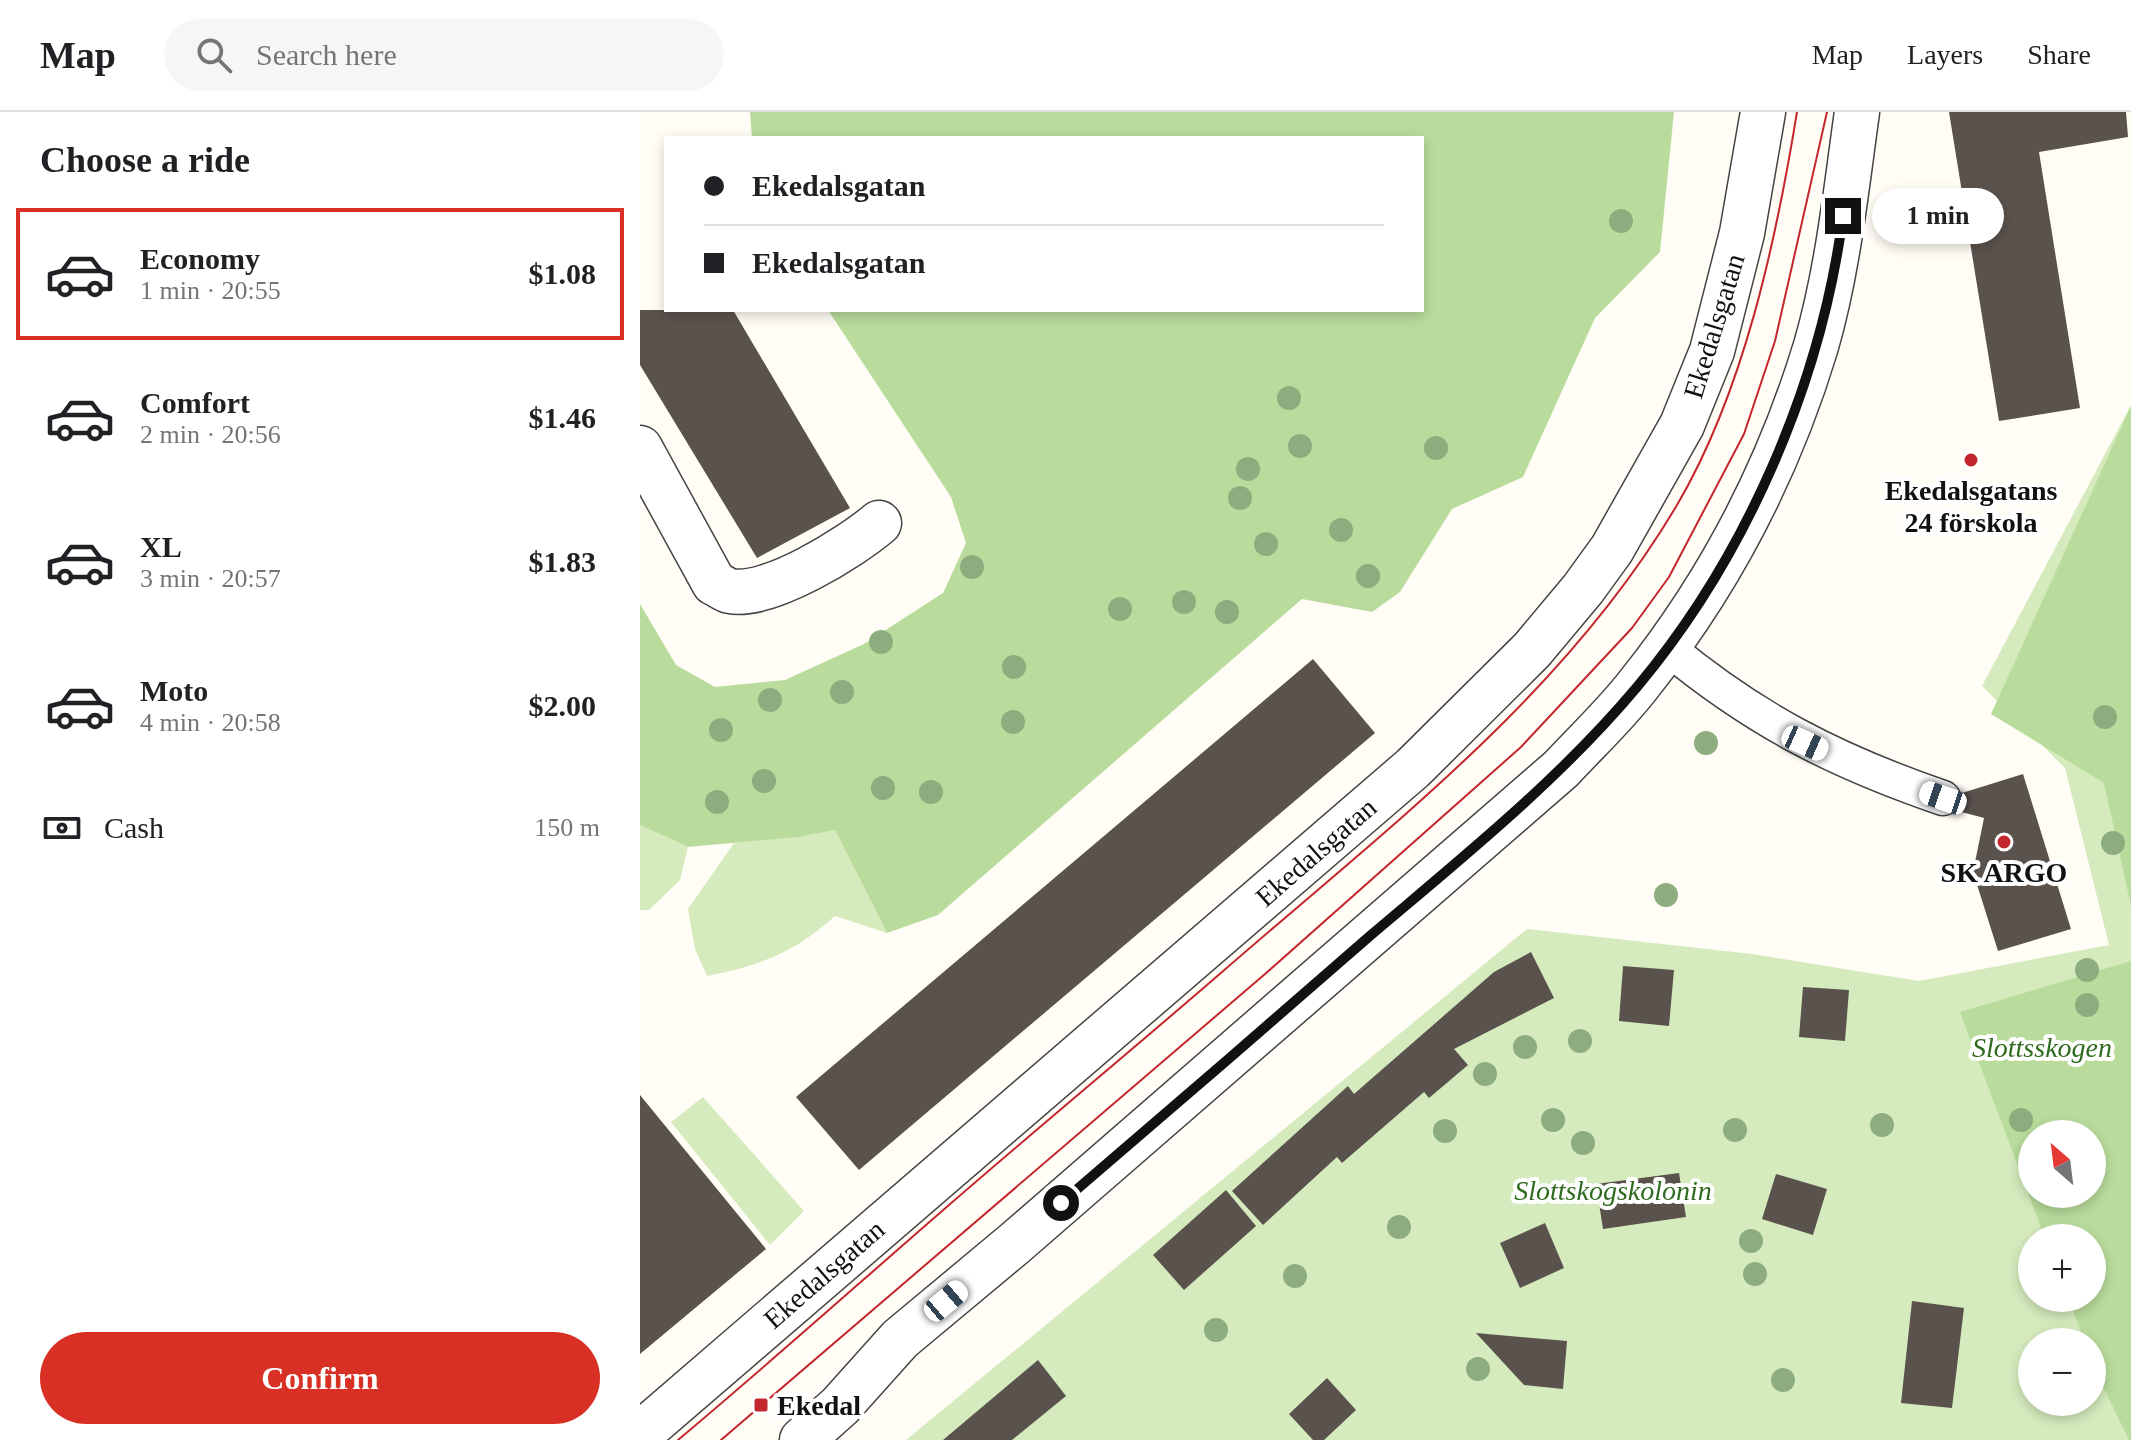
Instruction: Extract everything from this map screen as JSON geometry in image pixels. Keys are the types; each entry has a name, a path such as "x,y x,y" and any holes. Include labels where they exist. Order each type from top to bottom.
{"street":[{"name":"Ekedalsgatan","path":"640,1434 1413,768 1532,650 1612,549 1682,425 1716,336 1742,233 1763,112"},
{"path":"802,1440 840,1406 900,1339 1038,1224 1561,769 1637,688 1668,648 1722,566 1770,469 1811,359 1839,242 1857,112"},
{"path":"640,448 714,583 729,591 748,591 808,568 847,549 879,523"}],"lane":[{"path":"1668,648 1710,683 1783,731 1849,762 1943,798"}],"green space":[{"path":"750,112 1674,112 1660,252 1595,318 1523,477 1452,509 1400,592 1372,612 1302,599 938,915 887,933 835,830 797,837 688,847 640,825 640,604 676,665 715,687 785,680 864,644 943,593 966,543 951,497 829,312 1424,312 1424,136 752,136"},
{"name":"Slottskogskolonin","path":"2131,405 2131,1440 906,1440 1527,929 1752,954 1919,981 2109,945 2065,768 1982,686"},
{"path":"2131,406 2131,906 2104,783 1991,714"},
{"path":"640,825 688,847 680,880 649,910 640,910"},
{"path":"835,830 887,933 835,916 776,956 707,976 695,949 688,909 734,843"},
{"name":"Slottsskogen","path":"2131,961 2131,1440 2106,1393 2106,1328 2080,1328 2073,1312 2106,1312 2106,1224 2040,1224 2034,1208 2106,1208 2106,1120 2018,1120 2018,1166 1960,1012"},
{"path":"703,1097 804,1211 770,1245 671,1122"}],"building":[{"path":"1949,112 2126,112 2128,137 2039,152 2080,408 1999,421"},
{"path":"640,310 734,312 850,508 757,558 640,365"},
{"path":"1313,659 1375,733 859,1170 796,1097"},
{"name":"SK ARGO","path":"2023,774 2071,929 1998,951 1973,872 1984,818 1958,811 1962,793"},
{"path":"1531,952 1554,998 1454,1049 1468,1065 1429,1098 1424,1092 1342,1163 1337,1157 1263,1225 1232,1191 1348,1086 1354,1094 1494,972"},
{"path":"1623,966 1674,970 1669,1026 1619,1021"},
{"path":"1803,987 1849,990 1845,1041 1799,1037"},
{"path":"640,1095 766,1249 640,1354"},
{"path":"1679,1173 1686,1217 1603,1229 1596,1184"},
{"path":"1776,1174 1827,1189 1813,1235 1762,1219"},
{"path":"1226,1190 1256,1226 1184,1290 1153,1255"},
{"path":"1545,1223 1564,1268 1520,1288 1500,1243"},
{"path":"1912,1301 1964,1308 1952,1408 1901,1403"},
{"path":"1476,1333 1567,1341 1563,1389 1524,1385"},
{"path":"1038,1360 1066,1396 1012,1440 943,1440"},
{"path":"1327,1378 1356,1410 1324,1440 1313,1440 1289,1414"}],"tram line":[{"path":"678,1440 1409,811 1527,699 1582,638 1632,574 1677,505 1701,461 1721,414 1739,365 1767,263 1797,112"},
{"path":"721,1440 1265,974 1521,747 1632,628 1669,577 1744,434 1775,341 1827,112"}],"place":[{"name":"Ekedalsgatans 24 förskola","path":"1971,460"},
{"name":"SK ARGO","path":"2004,842"},
{"name":"Ekedal","path":"761,1405"}],"route":[{"path":"1061,1203 1561,769 1637,688 1668,648 1722,566 1777,456 1816,345 1843,216"}]}
